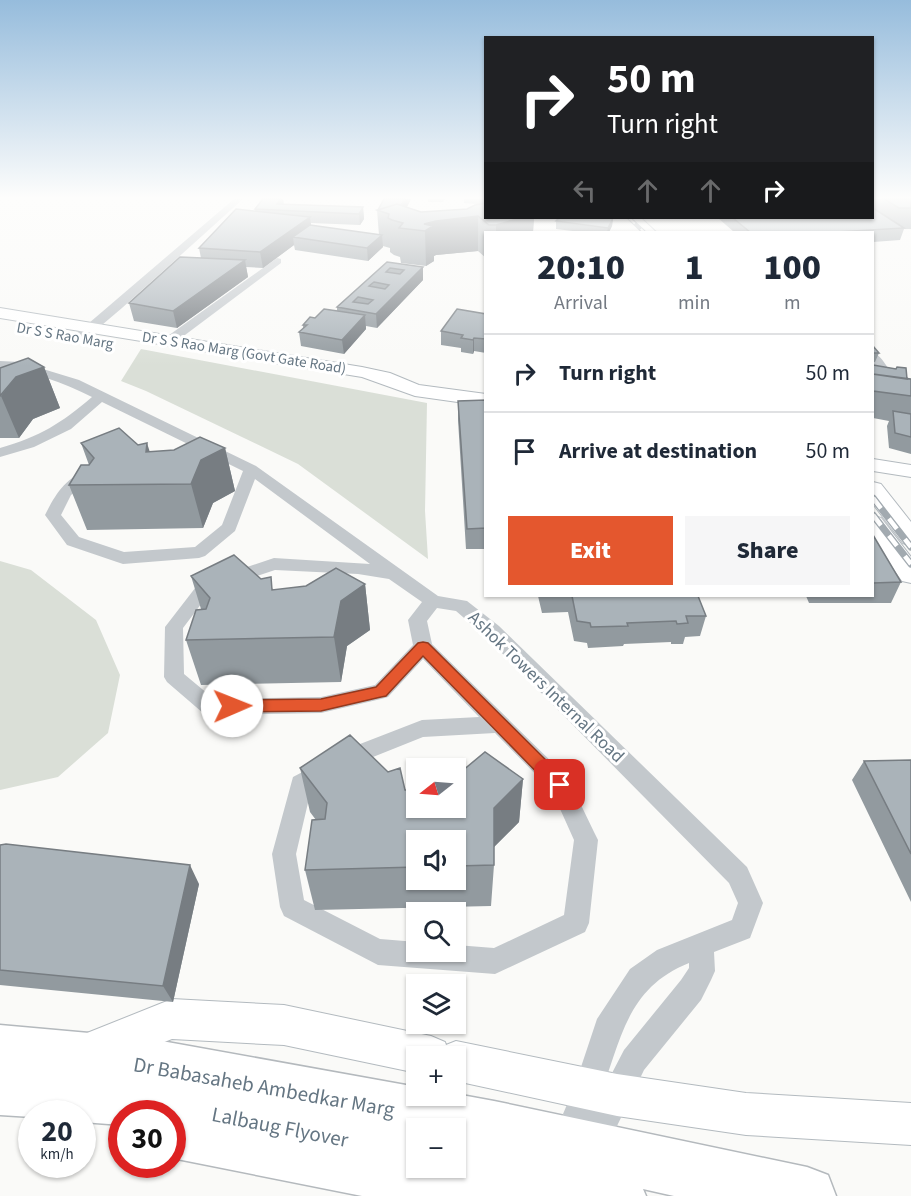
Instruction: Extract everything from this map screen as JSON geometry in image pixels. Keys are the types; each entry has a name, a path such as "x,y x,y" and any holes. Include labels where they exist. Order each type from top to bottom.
{"highway":[{"name":"Dr Babasaheb Ambedkar Marg","path":"0,1052 145,1064 577,1147 807,1196"},
{"name":"Lalbaug Flyover","path":"0,1088 133,1099 406,1152"},
{"path":"0,1110 18,1112"},
{"name":"Lalbaug Flyover","path":"186,1133 505,1196"},
{"path":"466,1163 617,1196"}],"main road":[{"name":"Dr S S Rao Marg (Govt Gate Road)","path":"0,313 85,333 169,340 362,372 384,377 415,390 484,400"},
{"name":"Dr S S Rao Marg","path":"0,324 85,333 375,389 415,390"},
{"path":"874,465 911,471"},
{"path":"874,490 907,530"},
{"path":"874,523 911,575"},
{"path":"73,1057 172,1019 284,1025 406,1051"},
{"path":"466,1063 602,1092 746,1114 911,1124"}],"street":[{"path":"85,333 175,255"},
{"path":"169,340 277,261"},
{"path":"874,358 882,368"},
{"name":"Ashok Towers Internal Road","path":"0,365 31,370 74,383 207,446 250,469 433,601 461,606 492,631 738,875 751,903 741,929 666,959 639,978 607,1029 602,1092"},
{"path":"0,453 29,444 66,426 101,396"},
{"path":"176,451 207,446"},
{"path":"105,466 64,492 53,515 72,541 123,558 199,552 230,527 250,469"},
{"path":"874,522 907,530"},
{"path":"394,574 357,568 274,564 205,587 174,627 174,677 210,707 321,705 381,692 423,647"},
{"path":"433,601 417,621 423,647 500,724 560,785 586,840 576,923 495,961 378,952 293,907 284,854 301,784 350,757 422,729 500,724"},
{"path":"577,1147 602,1092 634,1060 691,990 702,971 701,945"}],"shaded area":[{"path":"141,349 427,403 425,511 428,559 298,464 121,381"},
{"path":"0,561 31,570 96,620 120,675 108,733 58,777 0,790"}],"building":[{"path":"180,257 245,260 173,311 129,303"},
{"path":"387,262 423,267 376,314 337,307","holes":["390,268 404,270 400,274 386,272","374,282 389,285 385,289 369,286","358,297 373,300 368,304 353,302"]},
{"path":"324,309 365,315 342,340 299,332 307,325 303,325 310,317 315,318"},
{"path":"457,309 484,314 484,339 461,338 463,335 441,331"},
{"path":"28,358 44,367 16,377 0,396 0,368"},
{"path":"874,365 896,369 897,367 906,368 907,379 874,374"},
{"path":"874,374 911,379 911,396 874,391"},
{"path":"484,400 484,528 467,529 458,401"},
{"path":"893,411 911,414 911,437 895,433"},
{"path":"119,428 138,445 147,443 146,452 174,450 200,437 225,448 201,460 191,484 69,485 81,465 89,465 94,458 81,443"},
{"path":"874,537 901,582 874,583"},
{"path":"234,555 261,579 271,577 272,590 306,586 336,568 365,584 341,601 334,637 186,640 196,610 206,609 210,598 191,576"},
{"path":"572,597 698,597 706,616 686,616 688,623 677,624 676,621 627,623 628,626 591,627 590,623 577,621"},
{"path":"350,735 388,772 400,768 406,790 406,818 466,818 466,768 485,752 523,779 494,808 494,865 466,866 466,830 406,830 406,867 305,870 312,820 325,819 327,803 300,768"},
{"path":"911,760 911,854 864,761"},
{"path":"0,845 190,865 163,986 0,970"}],"railway":[{"path":"874,499 911,547"},
{"path":"874,516 911,564"}],"route":[{"path":"232,706 321,705 381,692 423,647 560,785"}]}
